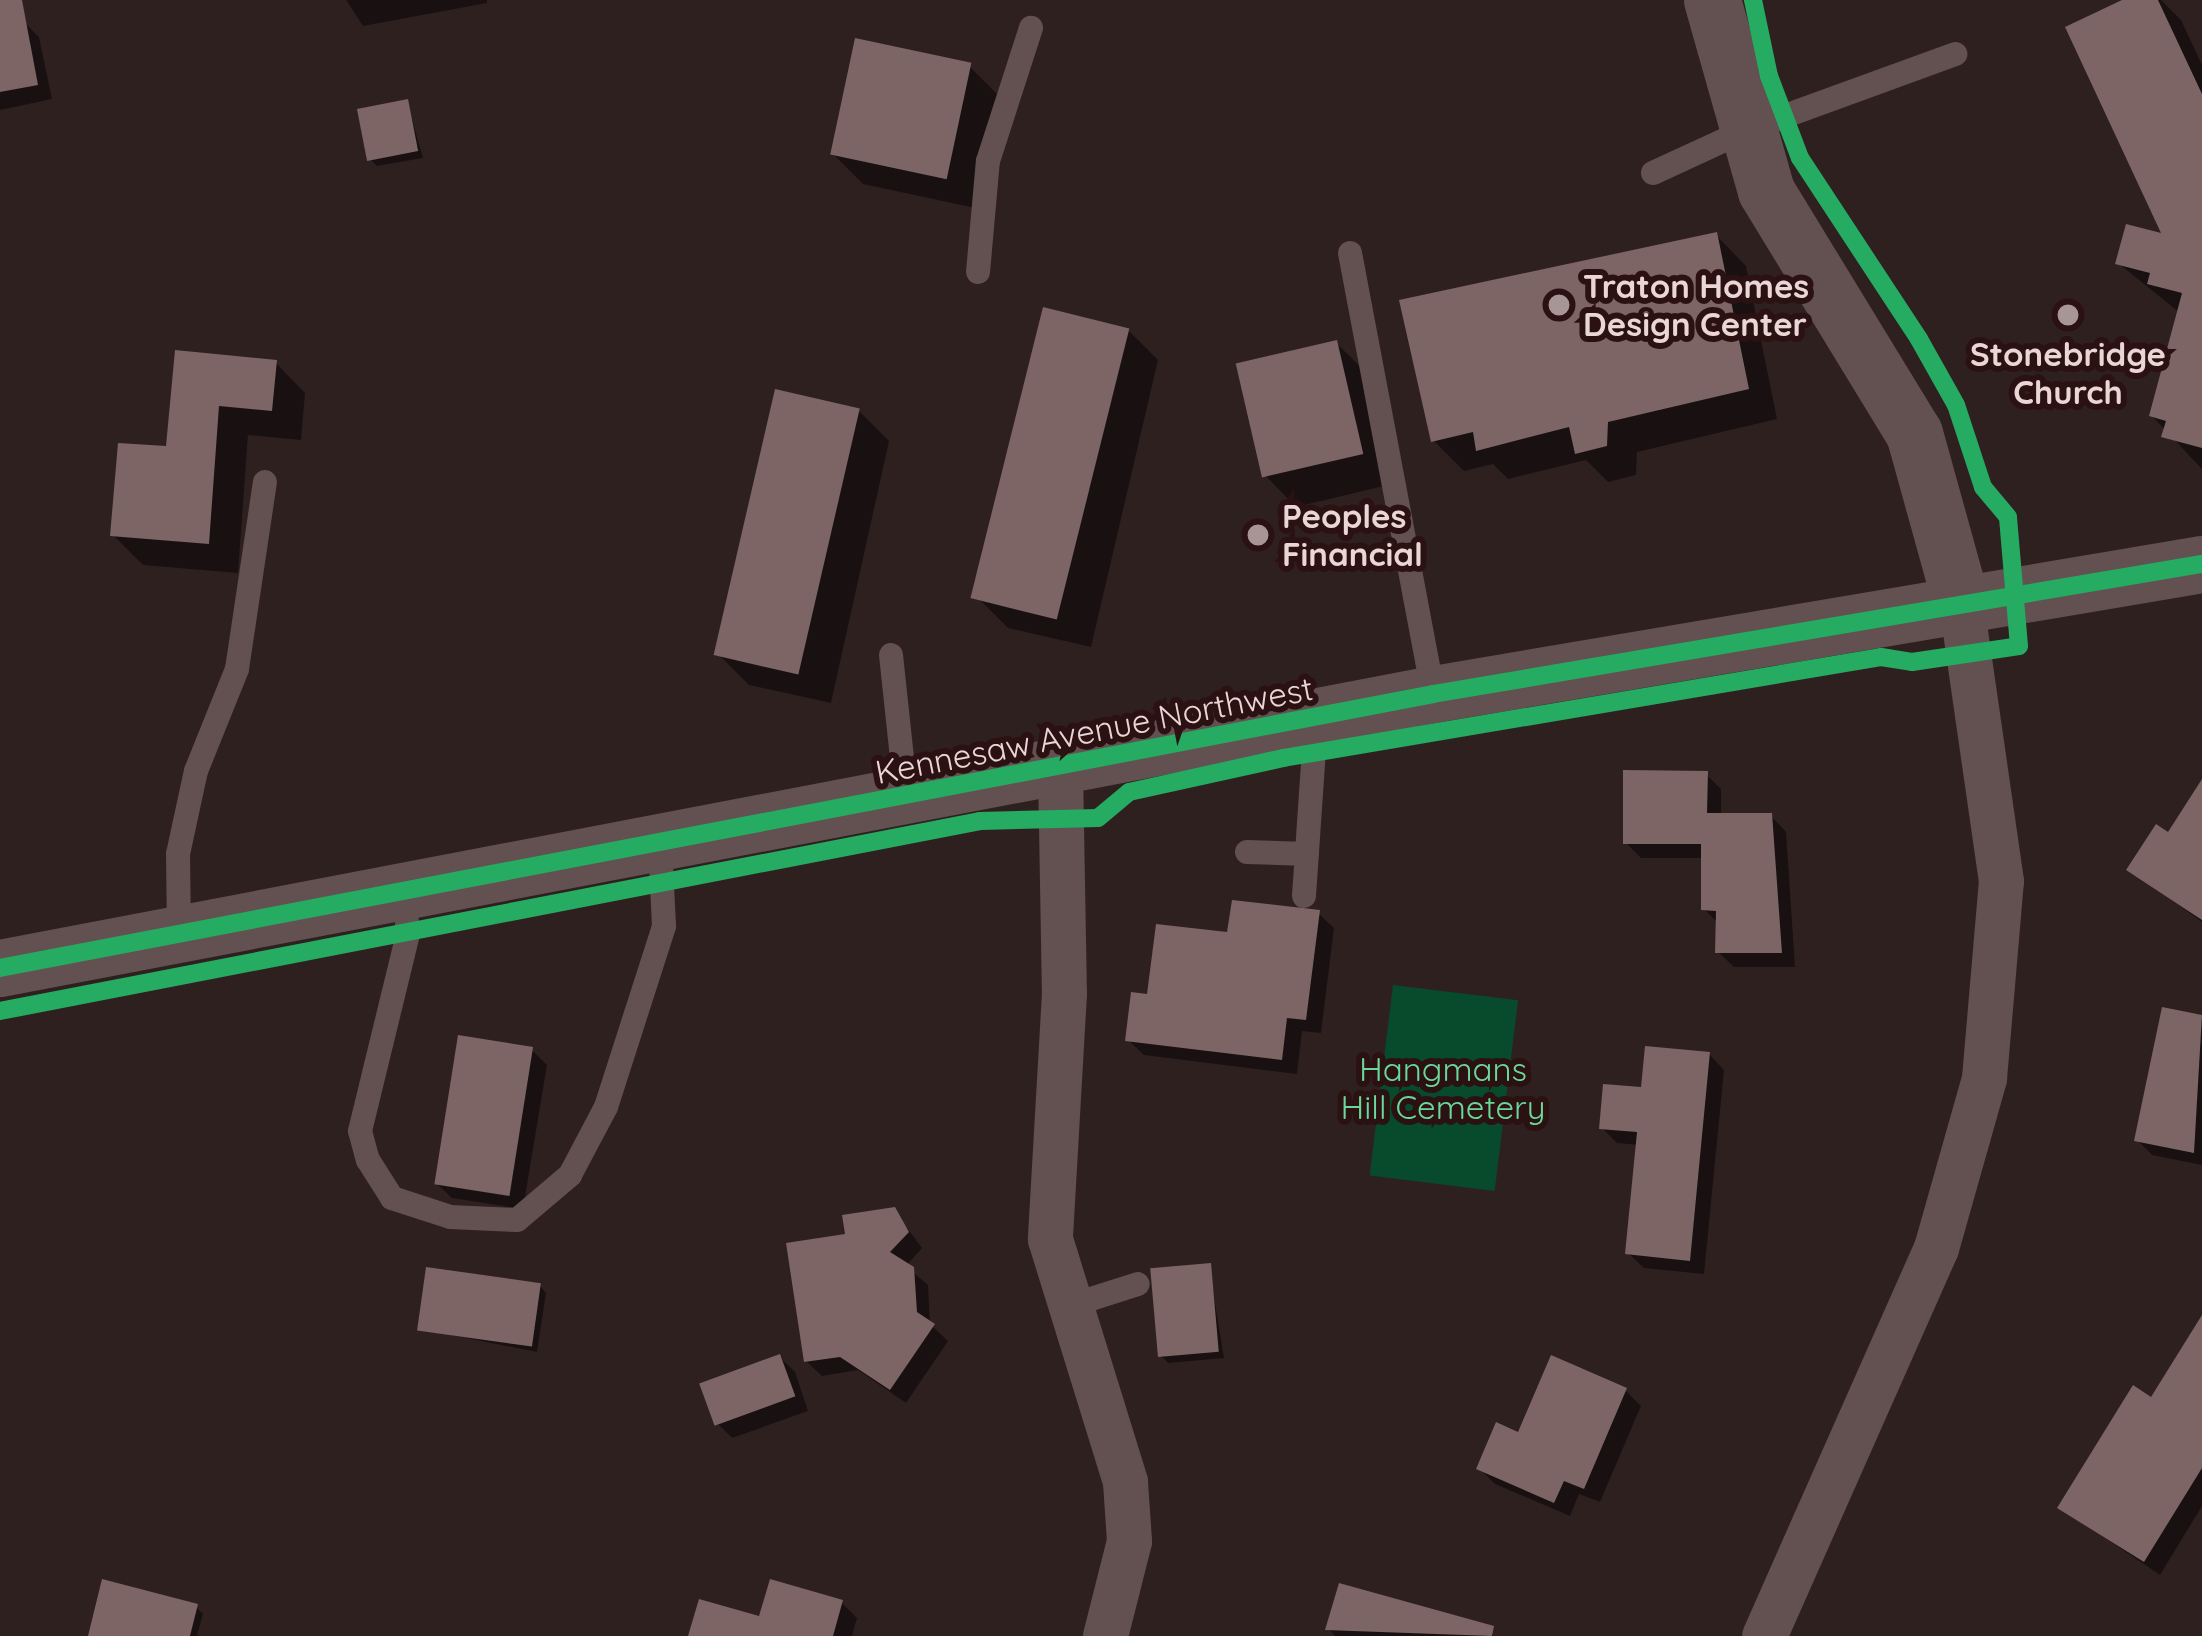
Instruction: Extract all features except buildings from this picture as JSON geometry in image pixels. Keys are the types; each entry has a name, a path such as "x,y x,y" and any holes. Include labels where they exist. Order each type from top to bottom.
{"street":[{"path":"1712,0 1744,131 1766,191 1914,433 1961,602 2001,881 1984,1078 1936,1248 1764,1636"},
{"name":"Kennesaw Avenue Northwest","path":"0,968 1433,694 2202,564"},
{"path":"1060,768 1064,993 1048,1201 1069,1306 1127,1498 1124,1571 1105,1636"}],"lane":[{"path":"978,272 988,161 1031,28"},
{"path":"1653,173 1744,131 1955,54"},
{"path":"1350,253 1433,694"},
{"path":"179,934 178,854 196,771 237,669 265,482"},
{"path":"891,655 906,797"},
{"path":"1304,896 1316,719"},
{"path":"404,892 408,934 360,1131 368,1160 392,1198 450,1217 517,1220 570,1175 606,1107 664,926 660,843"},
{"path":"1247,852 1307,854"},
{"path":"1069,1306 1138,1284"}],"green space":[{"name":"Hangmans Hill Cemetery","path":"1393,985 1518,1000 1495,1191 1370,1176"}],"cycle path":[{"path":"0,1011 980,821 1098,818 1129,792 1283,758 1881,657 1912,662 2019,646 2008,517 1983,487 1956,405 1919,339 1800,158 1769,76 1753,0"},
{"path":"0,968 1433,694 2202,564"}],"place":[{"name":"Traton Homes Design Center","path":"1559,305"},
{"name":"Stonebridge Church","path":"2068,315"},
{"name":"Peoples Financial","path":"1258,535"}]}
